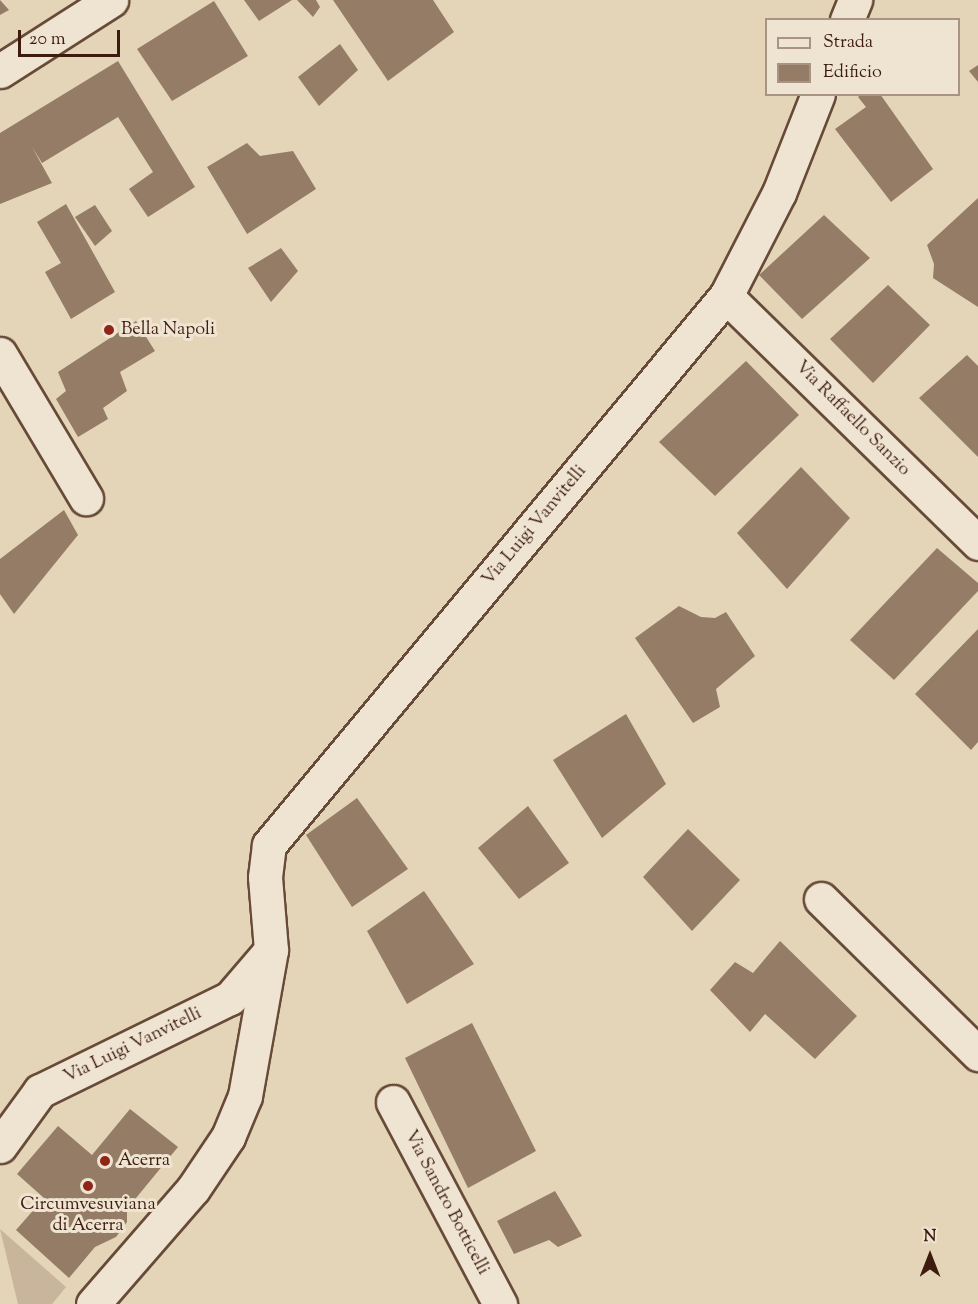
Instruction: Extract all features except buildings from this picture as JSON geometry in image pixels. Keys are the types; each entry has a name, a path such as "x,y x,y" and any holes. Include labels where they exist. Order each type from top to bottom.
{"street":[{"path":"0,71 111,0"},
{"path":"848,18 855,0"},
{"name":"Via Luigi Vanvitelli","path":"93,1304 193,1189 228,1137 246,1096 271,950 265,877 269,845 726,296 779,193 817,96"},
{"name":"Via Raffaello Sanzio","path":"726,296 978,543"},
{"path":"0,354 86,498"},
{"path":"820,899 978,1054"},
{"name":"Via Luigi Vanvitelli","path":"0,1146 40,1091 230,998 271,950"},
{"name":"Via Sandro Botticelli","path":"393,1102 500,1304"}],"shaded area":[{"path":"0,1229 66,1287 52,1304 18,1304"}],"place":[{"name":"Bella Napoli","path":"109,330"},
{"name":"Acerra","path":"105,1161"},
{"name":"Circumvesuviana di Acerra","path":"88,1186"}]}
